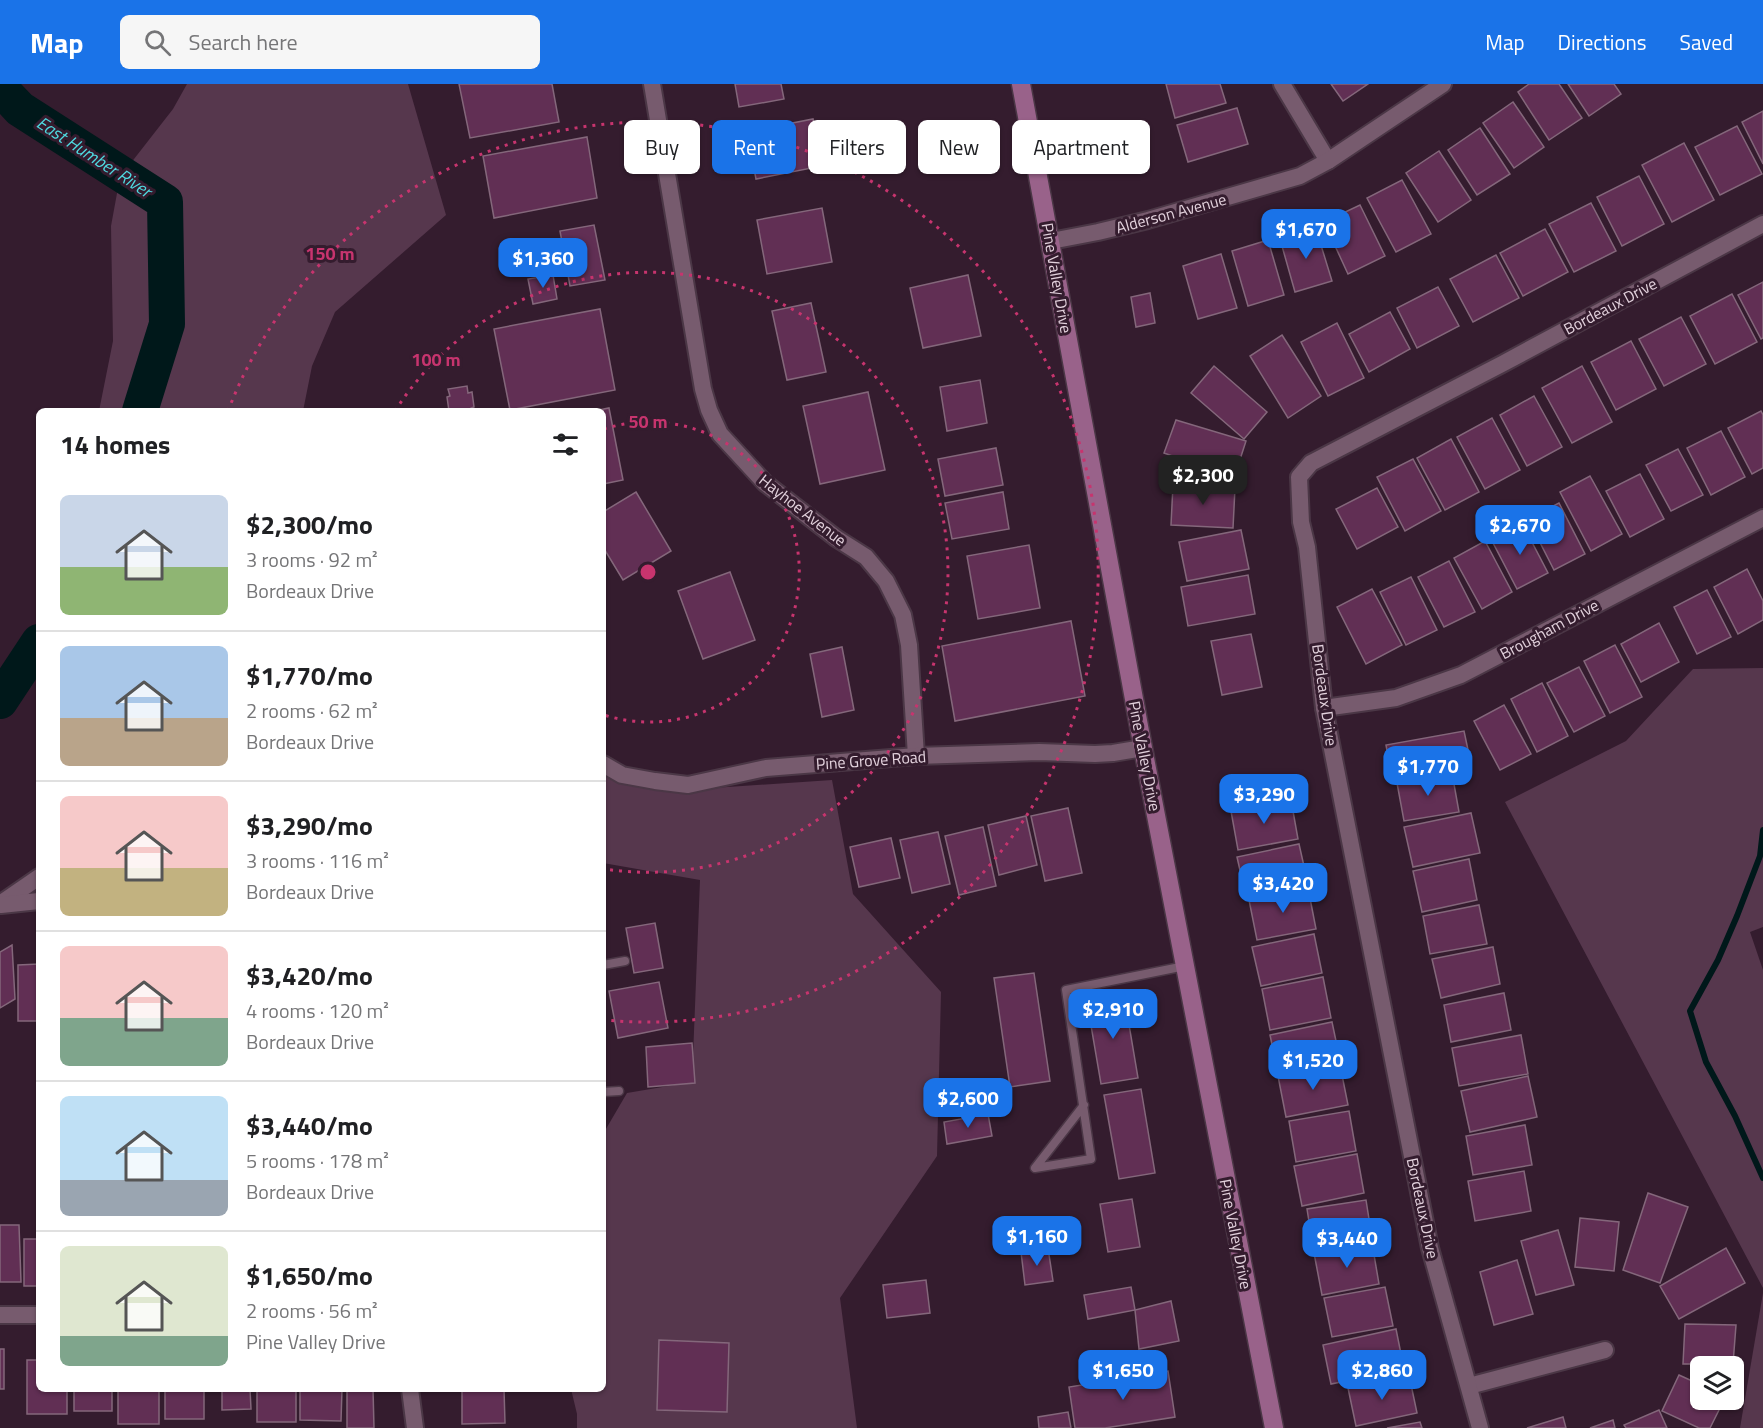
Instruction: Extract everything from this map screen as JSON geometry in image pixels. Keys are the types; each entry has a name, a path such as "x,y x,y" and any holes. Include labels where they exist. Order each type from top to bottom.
{"main road":[{"name":"Pine Valley Drive","path":"1021,84 1143,748 1274,1428"}],"street":[{"name":"Hayhoe Avenue","path":"652,84 703,389 709,410 720,434 765,483 836,538 866,557 886,581 903,615 909,645 916,756"},
{"path":"1282,84 1328,161"},
{"name":"Alderson Avenue","path":"1051,241 1148,220 1300,176 1328,161 1443,84"},
{"name":"Bordeaux Drive","path":"1480,1428 1430,1248 1324,708 1307,547 1301,522 1299,477 1311,463 1763,224"},
{"name":"Brougham Drive","path":"1324,708 1396,698 1461,675 1763,518"},
{"name":"Pine Grove Road","path":"606,766 622,775 688,785 766,768 916,756 1039,752 1095,754 1143,748"},
{"path":"0,904 36,879"},
{"path":"0,904 36,901"},
{"path":"0,1315 36,1315"},
{"path":"1469,1386 1605,1350"},
{"path":"410,1392 415,1428"}],"lane":[{"path":"606,964 625,961"},
{"path":"1083,1105 1035,1168 1092,1159 1066,990 1185,966"},
{"path":"606,1092 619,1091"}],"shaded area":[{"path":"187,84 408,84 446,215 335,312 312,366 304,408 100,408 113,341 111,226 120,177 173,109"},
{"path":"1763,668 1763,927 1750,932 1763,970 1763,1288 1505,802 1626,741 1693,669"},
{"path":"606,771 669,791 832,780 853,894 941,992 937,1156 840,1298 857,1428 577,1428 577,1414 572,1392 606,1392 606,1129 627,1093 692,1082 700,880 606,864"},
{"path":"1763,1293 1763,1428 1740,1428"}],"building":[{"path":"459,84 552,84 559,122 470,138"},
{"path":"735,84 781,84 784,99 739,107"},
{"path":"1166,84 1220,84 1226,103 1175,118"},
{"path":"1331,84 1368,84 1343,101"},
{"path":"1529,84 1559,84 1582,118 1549,140 1518,92"},
{"path":"1568,84 1614,84 1621,94 1589,116"},
{"path":"1513,102 1544,147 1514,168 1483,123"},
{"path":"1237,108 1248,144 1188,162 1177,125"},
{"path":"1763,111 1763,164 1742,122"},
{"path":"813,119 813,120 808,120 808,169 796,171 796,122"},
{"path":"1737,126 1762,174 1720,195 1695,147"},
{"path":"1480,128 1510,174 1477,195 1448,150"},
{"path":"587,137 597,198 494,218 483,156"},
{"path":"1684,143 1714,200 1672,222 1642,165"},
{"path":"1439,151 1471,200 1438,222 1406,173"},
{"path":"755,174 781,174 756,179"},
{"path":"1639,176 1664,224 1622,246 1597,197"},
{"path":"1402,180 1431,234 1396,252 1367,198"},
{"path":"1591,203 1616,251 1574,272 1549,224"},
{"path":"1360,205 1385,256 1348,274 1324,222"},
{"path":"822,208 832,262 767,274 757,220"},
{"path":"594,225 605,280 570,286 560,231"},
{"path":"1316,229 1332,281 1295,292 1280,239"},
{"path":"1545,229 1568,272 1523,296 1500,253"},
{"path":"1268,240 1284,295 1248,306 1232,251"},
{"path":"1221,254 1237,308 1198,319 1183,266"},
{"path":"1496,255 1519,298 1473,322 1450,279"},
{"path":"553,275 557,299 533,304 528,279"},
{"path":"968,275 981,336 923,348 910,288"},
{"path":"1763,282 1763,338 1761,339 1738,295"},
{"path":"1438,287 1459,326 1417,348 1397,308"},
{"path":"1150,293 1155,323 1136,327 1131,297"},
{"path":"1732,294 1757,342 1715,364 1690,316"},
{"path":"811,303 826,372 787,380 772,311"},
{"path":"600,309 615,390 520,408 510,408 494,329"},
{"path":"1390,312 1410,349 1369,372 1349,334"},
{"path":"1681,317 1706,364 1664,386 1639,339"},
{"path":"1337,323 1364,378 1328,396 1301,342"},
{"path":"1282,335 1321,396 1288,418 1250,356"},
{"path":"1631,341 1656,389 1616,410 1591,362"},
{"path":"1214,366 1267,412 1244,439 1191,393"},
{"path":"1582,366 1612,422 1572,443 1542,388"},
{"path":"980,380 987,423 947,431 940,387"},
{"path":"467,386 468,393 472,392 474,407 449,408 448,389"},
{"path":"868,392 885,470 820,484 803,406"},
{"path":"1534,396 1562,447 1527,466 1500,415"},
{"path":"609,408 623,480 606,483 606,409"},
{"path":"1761,411 1763,415 1763,468 1752,474 1728,428"},
{"path":"1492,418 1520,470 1485,489 1457,437"},
{"path":"1176,420 1246,441 1234,478 1164,453"},
{"path":"1721,431 1745,477 1711,495 1687,448"},
{"path":"1451,439 1479,492 1445,510 1417,458"},
{"path":"996,448 1003,485 945,496 938,459"},
{"path":"1678,449 1703,495 1671,511 1646,465"},
{"path":"1413,459 1441,511 1405,531 1377,477"},
{"path":"1640,474 1664,519 1630,537 1606,491"},
{"path":"1590,476 1622,534 1591,551 1560,492"},
{"path":"1173,485 1235,488 1233,528 1171,525"},
{"path":"1377,488 1398,527 1357,549 1336,509"},
{"path":"636,492 671,551 623,580 606,552 606,510"},
{"path":"1003,492 1009,529 952,539 945,503"},
{"path":"1559,503 1585,554 1554,570 1528,519"},
{"path":"1522,523 1548,573 1517,589 1491,539"},
{"path":"1241,530 1249,569 1187,581 1179,542"},
{"path":"1485,541 1512,592 1482,609 1454,558"},
{"path":"1029,545 1040,608 978,619 967,556"},
{"path":"1449,561 1475,612 1444,627 1418,577"},
{"path":"1747,569 1763,601 1763,620 1738,634 1714,587"},
{"path":"730,572 755,640 703,659 678,591"},
{"path":"1248,575 1255,614 1188,626 1181,587"},
{"path":"1411,577 1437,630 1406,645 1380,592"},
{"path":"1372,589 1402,645 1366,664 1337,607"},
{"path":"1707,590 1731,637 1697,654 1674,607"},
{"path":"1071,621 1085,696 955,721 942,646"},
{"path":"1659,623 1679,662 1641,682 1621,644"},
{"path":"1251,634 1262,687 1222,695 1211,641"},
{"path":"1615,645 1642,697 1610,713 1584,661"},
{"path":"842,647 854,710 822,717 810,654"},
{"path":"1579,667 1605,716 1574,732 1547,683"},
{"path":"1542,683 1568,736 1537,752 1511,699"},
{"path":"1504,705 1531,754 1500,770 1474,721"},
{"path":"1464,731 1471,764 1392,778 1386,745"},
{"path":"1452,773 1459,812 1404,821 1397,783"},
{"path":"1291,800 1298,839 1238,850 1231,811"},
{"path":"1068,808 1082,873 1045,881 1031,816"},
{"path":"1471,813 1480,853 1413,867 1404,827"},
{"path":"1026,816 1037,865 999,875 988,825"},
{"path":"983,827 996,886 959,895 945,836"},
{"path":"938,832 950,884 912,893 900,840"},
{"path":"891,838 900,878 859,887 850,847"},
{"path":"1299,844 1308,884 1246,897 1237,857"},
{"path":"1469,859 1477,900 1422,912 1413,871"},
{"path":"1308,888 1316,929 1257,940 1249,900"},
{"path":"1479,905 1487,944 1430,954 1423,916"},
{"path":"655,923 663,968 634,973 626,928"},
{"path":"1314,934 1322,973 1261,986 1252,947"},
{"path":"12,945 15,999 0,1008 0,952"},
{"path":"1493,947 1500,984 1441,998 1432,959"},
{"path":"36,964 36,1021 18,1021 18,965"},
{"path":"1034,973 1050,1081 1010,1087 994,978"},
{"path":"1323,977 1331,1018 1270,1030 1262,989"},
{"path":"659,982 668,1028 618,1038 609,991"},
{"path":"1504,993 1511,1030 1451,1042 1444,1005"},
{"path":"1124,995 1138,1078 1101,1084 1087,1002"},
{"path":"1332,1022 1340,1060 1278,1073 1270,1035"},
{"path":"1521,1035 1528,1074 1459,1086 1452,1048"},
{"path":"692,1043 695,1083 648,1087 646,1047"},
{"path":"1340,1065 1348,1105 1286,1117 1278,1076"},
{"path":"1528,1076 1537,1117 1470,1132 1461,1091"},
{"path":"1141,1089 1155,1173 1119,1179 1104,1095"},
{"path":"1349,1111 1356,1151 1296,1162 1289,1121"},
{"path":"988,1114 992,1136 947,1144 944,1122"},
{"path":"1525,1125 1532,1165 1473,1175 1466,1136"},
{"path":"1357,1154 1364,1193 1302,1206 1294,1166"},
{"path":"1524,1171 1531,1211 1475,1221 1468,1181"},
{"path":"1648,1193 1688,1207 1660,1283 1623,1270"},
{"path":"1132,1199 1140,1247 1108,1252 1100,1204"},
{"path":"1366,1200 1372,1238 1313,1247 1307,1209"},
{"path":"1580,1218 1619,1222 1614,1271 1575,1267"},
{"path":"0,1225 19,1225 21,1282 0,1282"},
{"path":"1558,1230 1574,1285 1536,1295 1521,1241"},
{"path":"24,1239 36,1239 36,1286 24,1286"},
{"path":"1372,1243 1379,1284 1322,1295 1314,1253"},
{"path":"1048,1248 1053,1281 1025,1285 1021,1252"},
{"path":"1726,1248 1745,1283 1679,1319 1660,1286"},
{"path":"1517,1260 1533,1314 1494,1325 1480,1272"},
{"path":"926,1280 930,1313 887,1318 883,1285"},
{"path":"1131,1287 1135,1310 1088,1319 1084,1295"},
{"path":"1385,1287 1393,1326 1332,1337 1324,1298"},
{"path":"1171,1301 1179,1341 1139,1349 1135,1310"},
{"path":"1685,1324 1736,1325 1734,1356 1690,1356 1690,1364 1683,1364"},
{"path":"1396,1329 1404,1369 1331,1384 1323,1345"},
{"path":"659,1340 729,1343 727,1412 657,1410"},
{"path":"0,1349 4,1349 4,1389 0,1389"},
{"path":"27,1360 36,1360 36,1392 67,1392 67,1414 27,1414"},
{"path":"1168,1371 1175,1417 1105,1428 1075,1428 1069,1387"},
{"path":"1409,1375 1417,1413 1356,1426 1348,1388"},
{"path":"1679,1375 1690,1380 1690,1410 1719,1410 1710,1428 1699,1428 1662,1411"},
{"path":"74,1392 112,1392 112,1411 74,1411"},
{"path":"118,1392 159,1392 159,1424 118,1424"},
{"path":"165,1392 204,1392 204,1419 165,1419"},
{"path":"222,1392 250,1392 251,1409 222,1410"},
{"path":"257,1392 296,1392 296,1422 257,1422"},
{"path":"300,1392 342,1392 341,1421 300,1420"},
{"path":"347,1392 373,1392 374,1428 347,1428"},
{"path":"462,1392 504,1392 505,1423 462,1424"},
{"path":"1659,1410 1667,1428 1626,1428 1624,1425"},
{"path":"1068,1412 1071,1428 1039,1428 1038,1417"},
{"path":"1563,1417 1566,1428 1527,1428"},
{"path":"1613,1420 1615,1428 1590,1428"},
{"path":"1420,1422 1422,1428 1387,1428"}],"waterway":[{"name":"East Humber River","path":"0,88 20,109 165,202 167,324 141,408"},
{"name":"East Humber River","path":"0,701 36,647"},
{"path":"1763,830 1760,856 1737,916 1718,960 1690,1011 1706,1062 1735,1116 1763,1178"}]}
